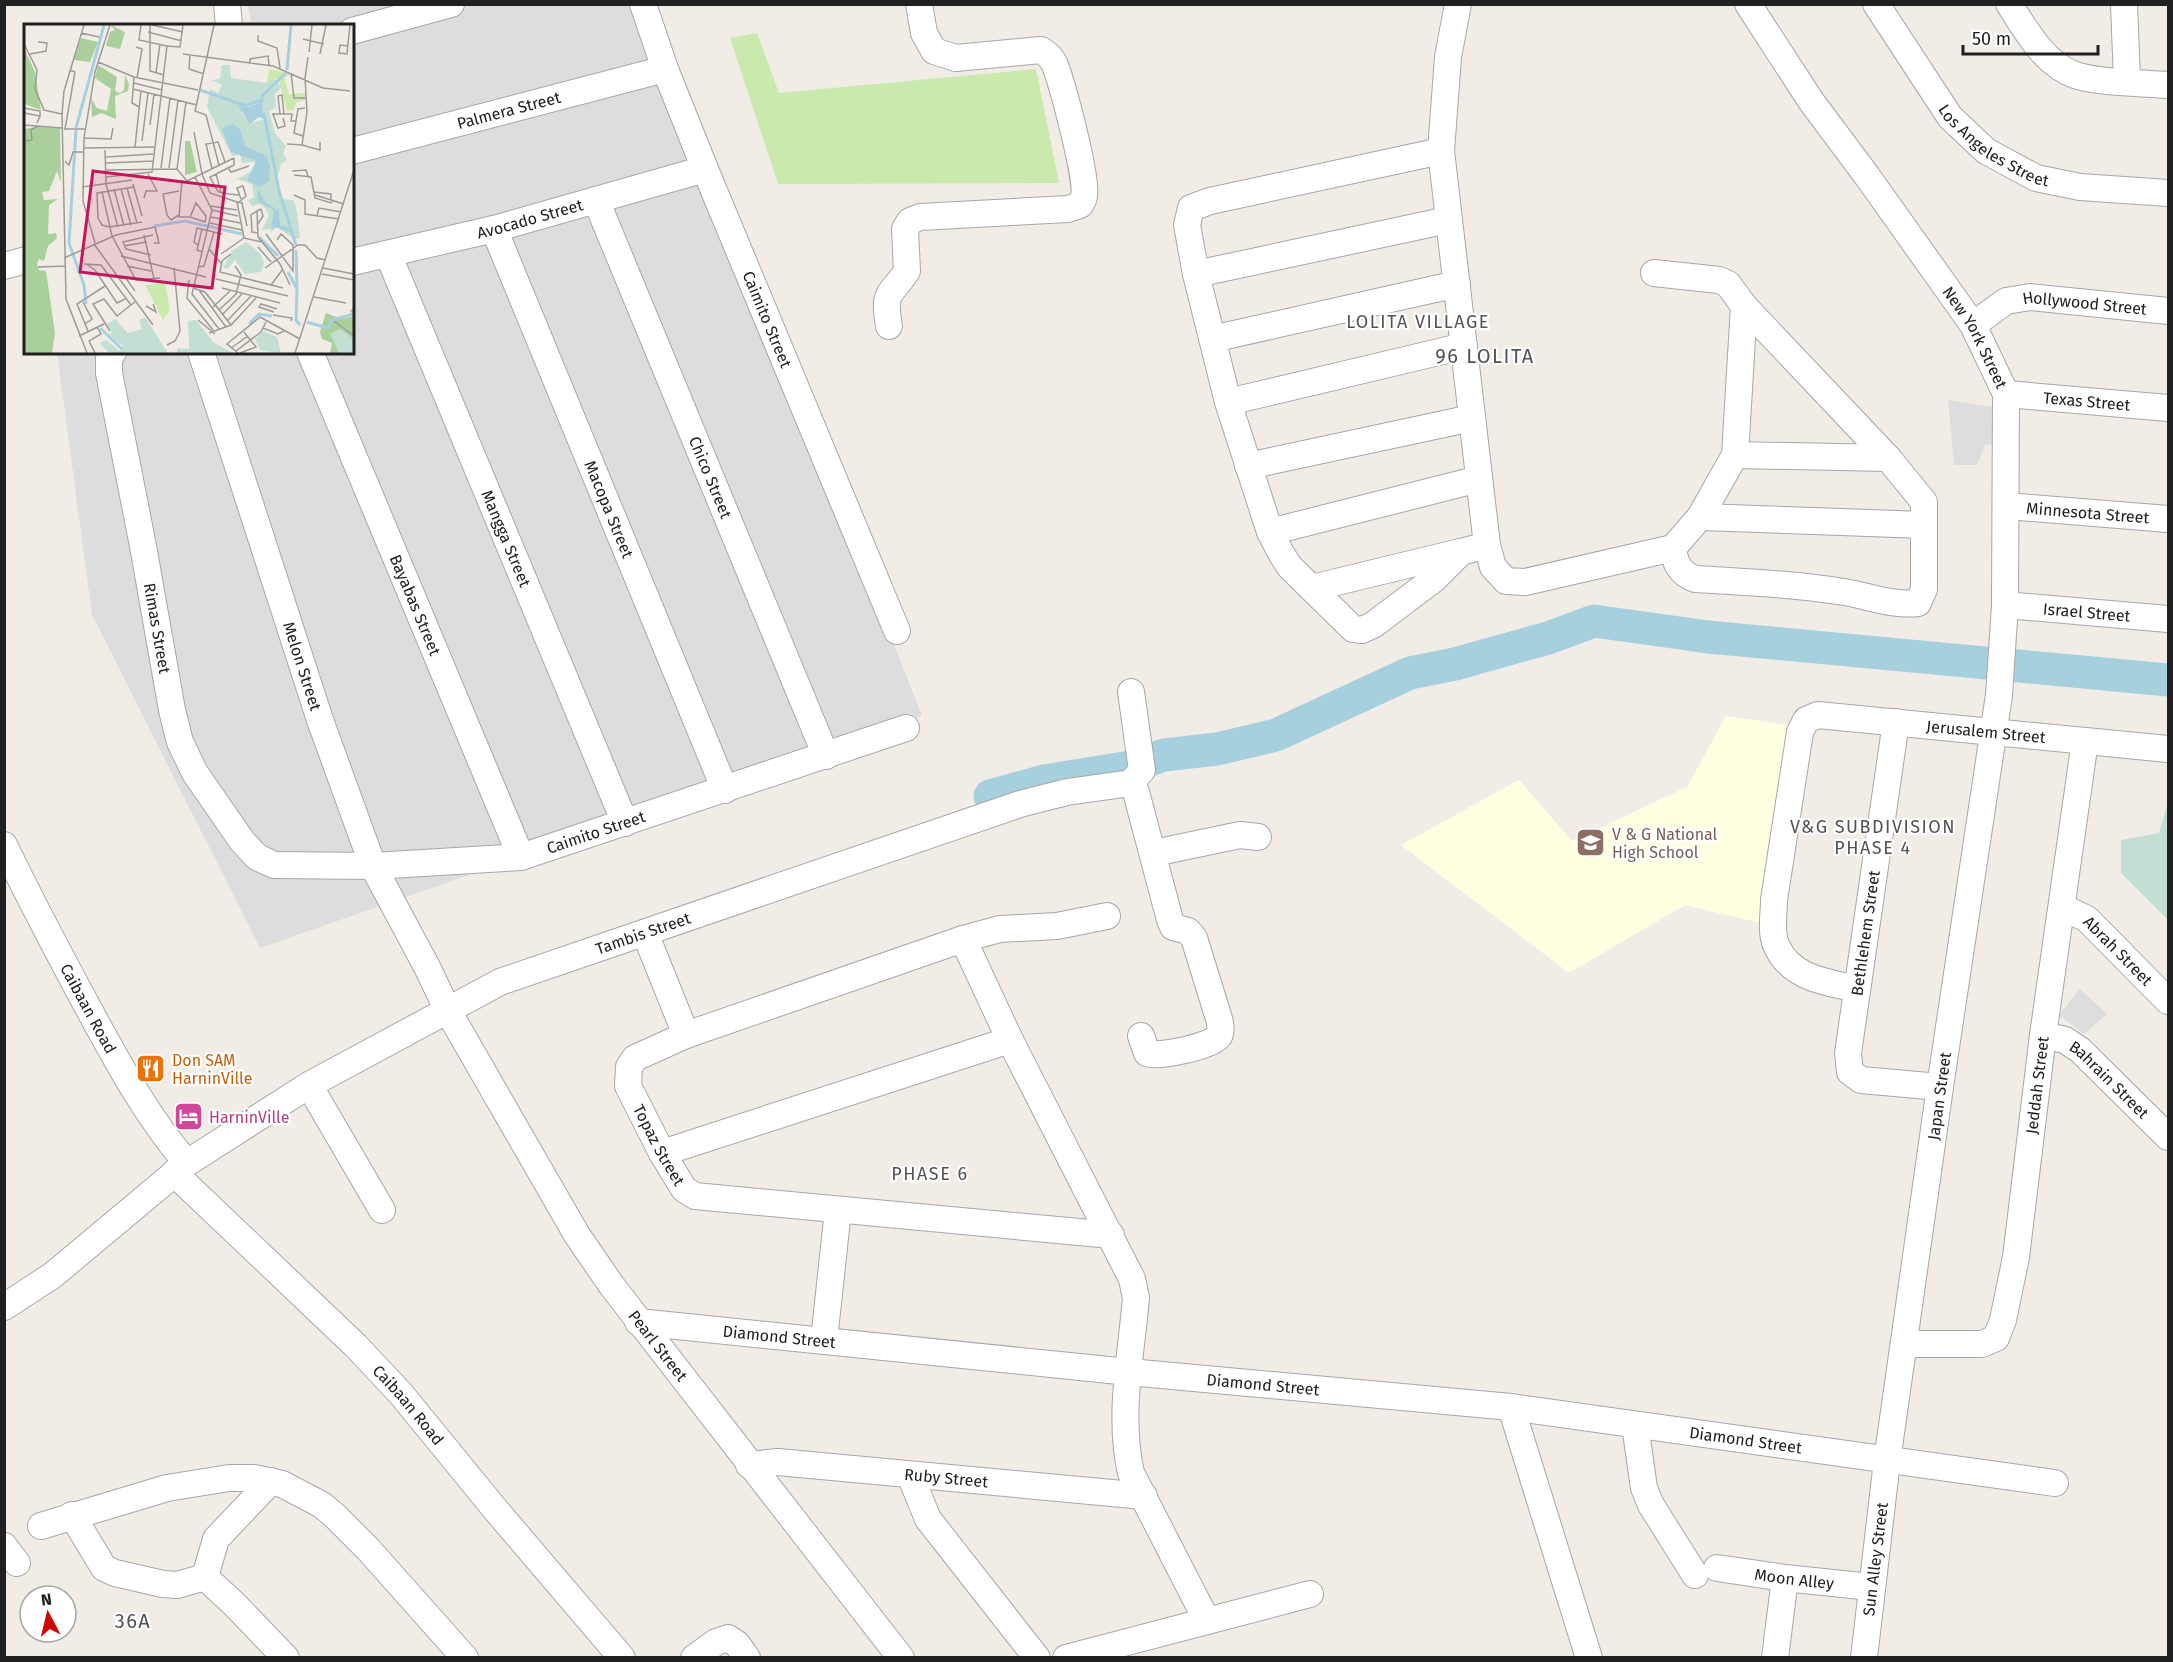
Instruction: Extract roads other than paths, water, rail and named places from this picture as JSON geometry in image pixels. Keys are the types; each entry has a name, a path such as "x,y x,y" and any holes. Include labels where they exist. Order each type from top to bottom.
{"street":[{"path":"227,4 229,24"},
{"path":"354,30 451,4"},
{"name":"Caimito Street","path":"643,4 665,69 705,169 897,631"},
{"path":"889,326 885,303 888,294 906,271 905,230 910,221 920,217 1068,208 1080,205 1085,195 1083,170 1054,63 1050,57 1041,51 956,58 934,51 924,33 920,4"},
{"path":"1458,4 1448,57 1441,151 1487,545 1493,567 1506,581 1525,582 1673,548 1700,517 1735,455 1744,306"},
{"name":"New York Street","path":"1748,4 1811,100 1972,325 2006,394 2005,605 2002,665 1993,732"},
{"name":"Los Angeles Street","path":"1876,4 1950,117 1986,151 2037,178 2080,187 2169,193"},
{"path":"2009,4 2036,46 2074,75 2093,79 2169,85"},
{"path":"2124,4 2127,81"},
{"name":"Palmera Street","path":"354,150 665,69"},
{"path":"1441,151 1210,201 1191,208 1187,225 1196,274 1228,402 1270,532 1290,567 1353,629 1362,630 1373,625 1434,579 1461,552"},
{"name":"Avocado Street","path":"354,262 494,229 705,169"},
{"name":"Chico Street","path":"596,200 826,756"},
{"path":"1196,274 1448,220"},
{"name":"Macopa Street","path":"494,229 725,790"},
{"name":"Mangga Street","path":"388,254 625,823"},
{"path":"4,266 24,261"},
{"path":"1654,273 1719,280 1728,284 1744,306 1888,458 1924,502 1924,589 1918,603 1904,605 1845,592 1695,579 1684,575 1675,561 1673,548"},
{"path":"1212,339 1457,284"},
{"name":"Hollywood Street","path":"1972,325 2006,301 2030,297 2169,311"},
{"path":"1228,402 1464,346"},
{"name":"Melon Street","path":"202,354 320,720 373,866 428,969"},
{"name":"Bayabas Street","path":"311,354 521,857"},
{"name":"Rimas Street","path":"111,355 108,373 171,710 180,742 195,773 242,841 258,857 274,865"},
{"name":"Texas Street","path":"2006,394 2169,408"},
{"path":"1248,466 1472,418"},
{"path":"1735,455 1888,458"},
{"path":"1270,532 1479,479"},
{"name":"Minnesota Street","path":"2007,506 2169,519"},
{"path":"1700,517 1924,525"},
{"path":"1312,588 1487,545"},
{"name":"Israel Street","path":"2005,605 2169,619"},
{"path":"1131,692 1142,764 1140,774 1131,783 1136,792 1154,853 1170,920 1173,927 1188,931 1194,938 1221,1032 1218,1038 1210,1043 1157,1056 1147,1053 1141,1036"},
{"name":"Jerusalem Street","path":"1857,989 1819,981 1793,969 1776,946 1773,928 1774,900 1800,732 1806,720 1818,715 2169,749"},
{"name":"Bethlehem Street","path":"1896,722 1848,1053 1850,1072 1861,1080 1940,1088"},
{"name":"Caimito Street","path":"274,865 373,866 521,857 906,728"},
{"name":"Japan Street","path":"1887,1461 1993,732"},
{"name":"Jeddah Street","path":"1904,1344 1982,1344 1996,1338 2002,1320 2016,1257 2043,1035 2085,741"},
{"name":"Tambis Street","path":"4,1307 53,1275 180,1168 309,1085 500,982 1020,804 1067,792 1131,783"},
{"path":"1154,853 1240,835 1258,837"},
{"name":"Caibaan Road","path":"4,845 115,1059 161,1131 180,1168 401,1394 502,1518 622,1658"},
{"name":"Abrah Street","path":"2062,907 2087,918 2169,1001"},
{"name":"Topaz Street","path":"1107,916 1057,926 1000,929 963,939 686,1035 635,1058 629,1068 628,1086 662,1154 684,1189 695,1196 1112,1235"},
{"path":"645,933 686,1035"},
{"path":"963,939 1010,1040 1112,1235 1132,1279 1136,1298 1124,1425 1131,1473 1207,1621"},
{"name":"Pearl Street","path":"428,969 448,1011 577,1235 638,1322 901,1658"},
{"name":"Bahrain Street","path":"2043,1035 2065,1040 2080,1050 2169,1137"},
{"path":"662,1154 1010,1040"},
{"path":"309,1085 382,1210"},
{"path":"824,1340 838,1210"},
{"name":"Diamond Street","path":"638,1322 1129,1372 1511,1407 2055,1483"},
{"path":"1511,1407 1589,1658"},
{"name":"Moon Alley","path":"1635,1425 1644,1488 1651,1505 1706,1571 1871,1587"},
{"name":"Sun Alley Street","path":"1864,1658 1887,1461"},
{"name":"Ruby Street","path":"749,1465 778,1462 1144,1496"},
{"path":"910,1475 928,1519 1036,1658"},
{"path":"41,1526 167,1488 229,1478 254,1478 282,1484 322,1504 335,1515 369,1549 465,1658"},
{"path":"205,1577 216,1539 271,1481"},
{"path":"72,1515 104,1568 115,1573 163,1584 177,1585 205,1577"},
{"path":"205,1577 286,1658"},
{"path":"1776,1658 1785,1578"},
{"path":"1066,1658 1310,1594"},
{"path":"694,1658 716,1642 728,1638 747,1658"}],"waterway":[{"path":"990,796 1044,781 1130,767 1164,755 1217,749 1276,735 1410,673 1455,664 1548,638 1594,621 1708,637 2168,680"}],"place":[{"name":"V & G National High School","path":"1591,843"},
{"name":"Don SAM HarninVille","path":"151,1069"},
{"name":"HarninVille","path":"188,1117"}],"district":[{"name":"LOLITA VILLAGE","path":"1418,322"},
{"name":"96 LOLITA","path":"1485,356"},
{"name":"V&G SUBDIVISION PHASE 4","path":"1873,837"},
{"name":"PHASE 6","path":"930,1174"},
{"name":"36A","path":"133,1621"}]}
